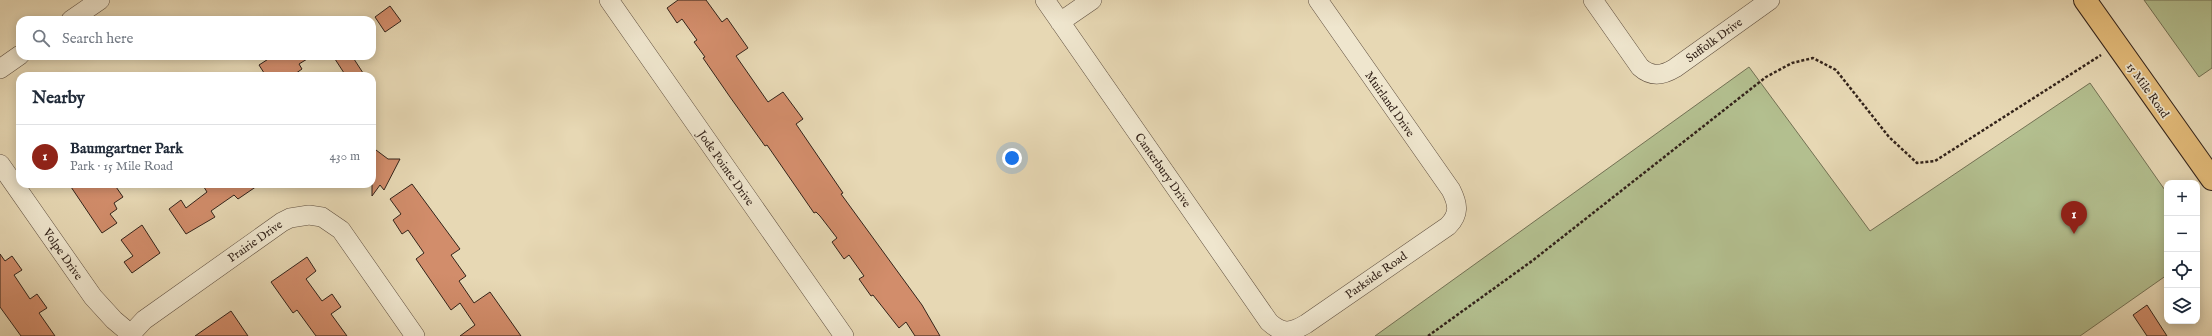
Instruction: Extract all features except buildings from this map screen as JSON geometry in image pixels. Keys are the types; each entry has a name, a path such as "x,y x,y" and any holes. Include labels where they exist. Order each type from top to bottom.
{"main road":[{"name":"15 Mile Road","path":"2085,0 2212,179"}],"street":[{"path":"77,16 100,0"},
{"name":"Jode Pointe Drive","path":"608,0 844,336"},
{"name":"Canterbury Drive","path":"1045,0 1269,322 1277,330 1287,332"},
{"path":"1060,22 1092,0"},
{"name":"Muirland Drive","path":"1318,0 1451,190 1458,210"},
{"name":"Suffolk Drive","path":"1593,0 1640,67 1647,73 1657,75 1666,73 1674,68 1770,0"},
{"path":"0,69 16,58"},
{"name":"Volpe Drive","path":"0,164 16,187"},
{"name":"Volpe Drive","path":"17,188 93,297 114,320 132,335"},
{"name":"Parkside Road","path":"1287,332 1297,330 1448,226 1455,219 1458,210"},
{"name":"Prairie Drive","path":"132,335 144,320 270,230 290,218 309,215 322,217 341,230 415,336"}],"path":[{"path":"1428,336 1532,261 1766,77 1792,63 1813,58 1836,70 1889,137 1917,163 1935,160 2116,45"}],"green space":[{"path":"2144,0 2212,0 2212,68 2199,77"},
{"path":"1749,67 1870,231 2090,83 2164,189 2164,277 2080,336 1375,336"}],"place":[{"name":"Baumgartner Park","path":"2074,234"}]}
